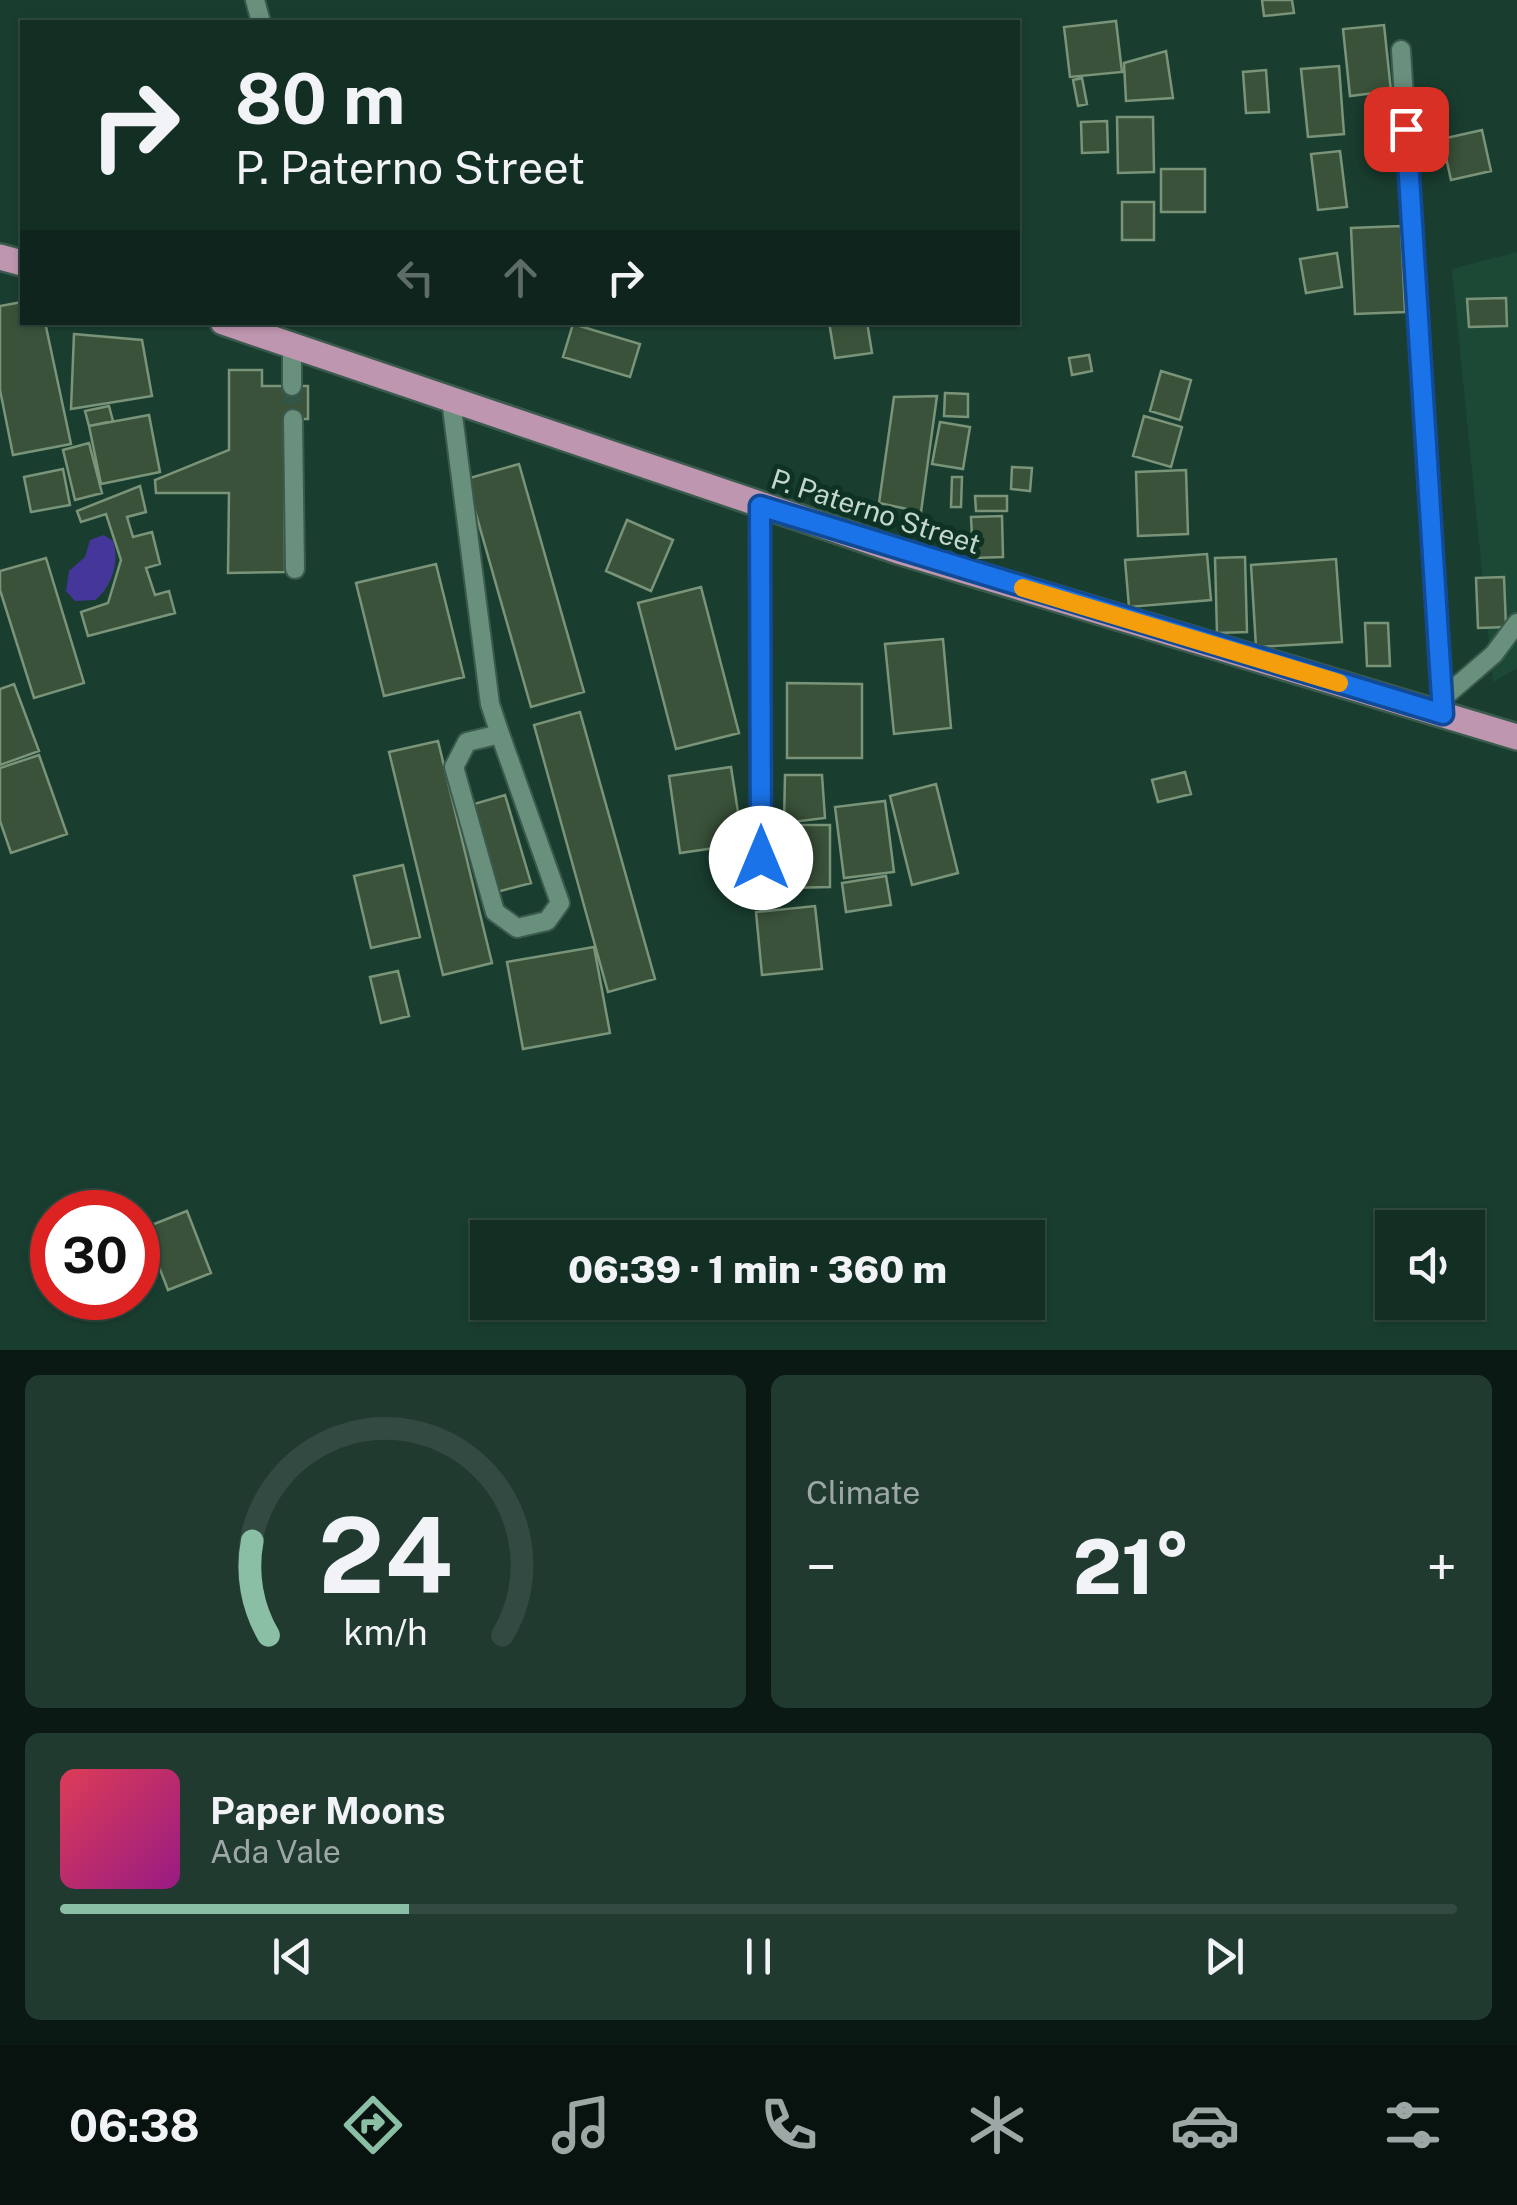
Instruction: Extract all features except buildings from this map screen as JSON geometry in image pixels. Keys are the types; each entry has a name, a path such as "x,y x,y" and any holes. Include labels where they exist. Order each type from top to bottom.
{"main road":[{"name":"P. Paterno Street","path":"232,325 760,506 1443,706 1517,737"}],"street":[{"path":"1401,50 1443,706"},
{"path":"292,346 292,386"},
{"path":"451,400 490,704 560,904 547,921 518,928 494,912 454,767 467,742 500,734"},
{"path":"293,419 294,569"},
{"path":"760,506 761,858"},
{"path":"1443,706 1494,654 1517,623"}],"shaded area":[{"path":"1517,252 1517,668 1493,682 1452,269"},
{"path":"104,535 113,541 115,549 110,581 95,600 75,601 66,591 69,571 85,557 90,540"}],"tunnel":[{"path":"292,386 293,419"}],"slow traffic":[{"path":"1023,588 1339,683"}],"route":[{"path":"761,858 760,506 1443,714 1406,129"}]}
